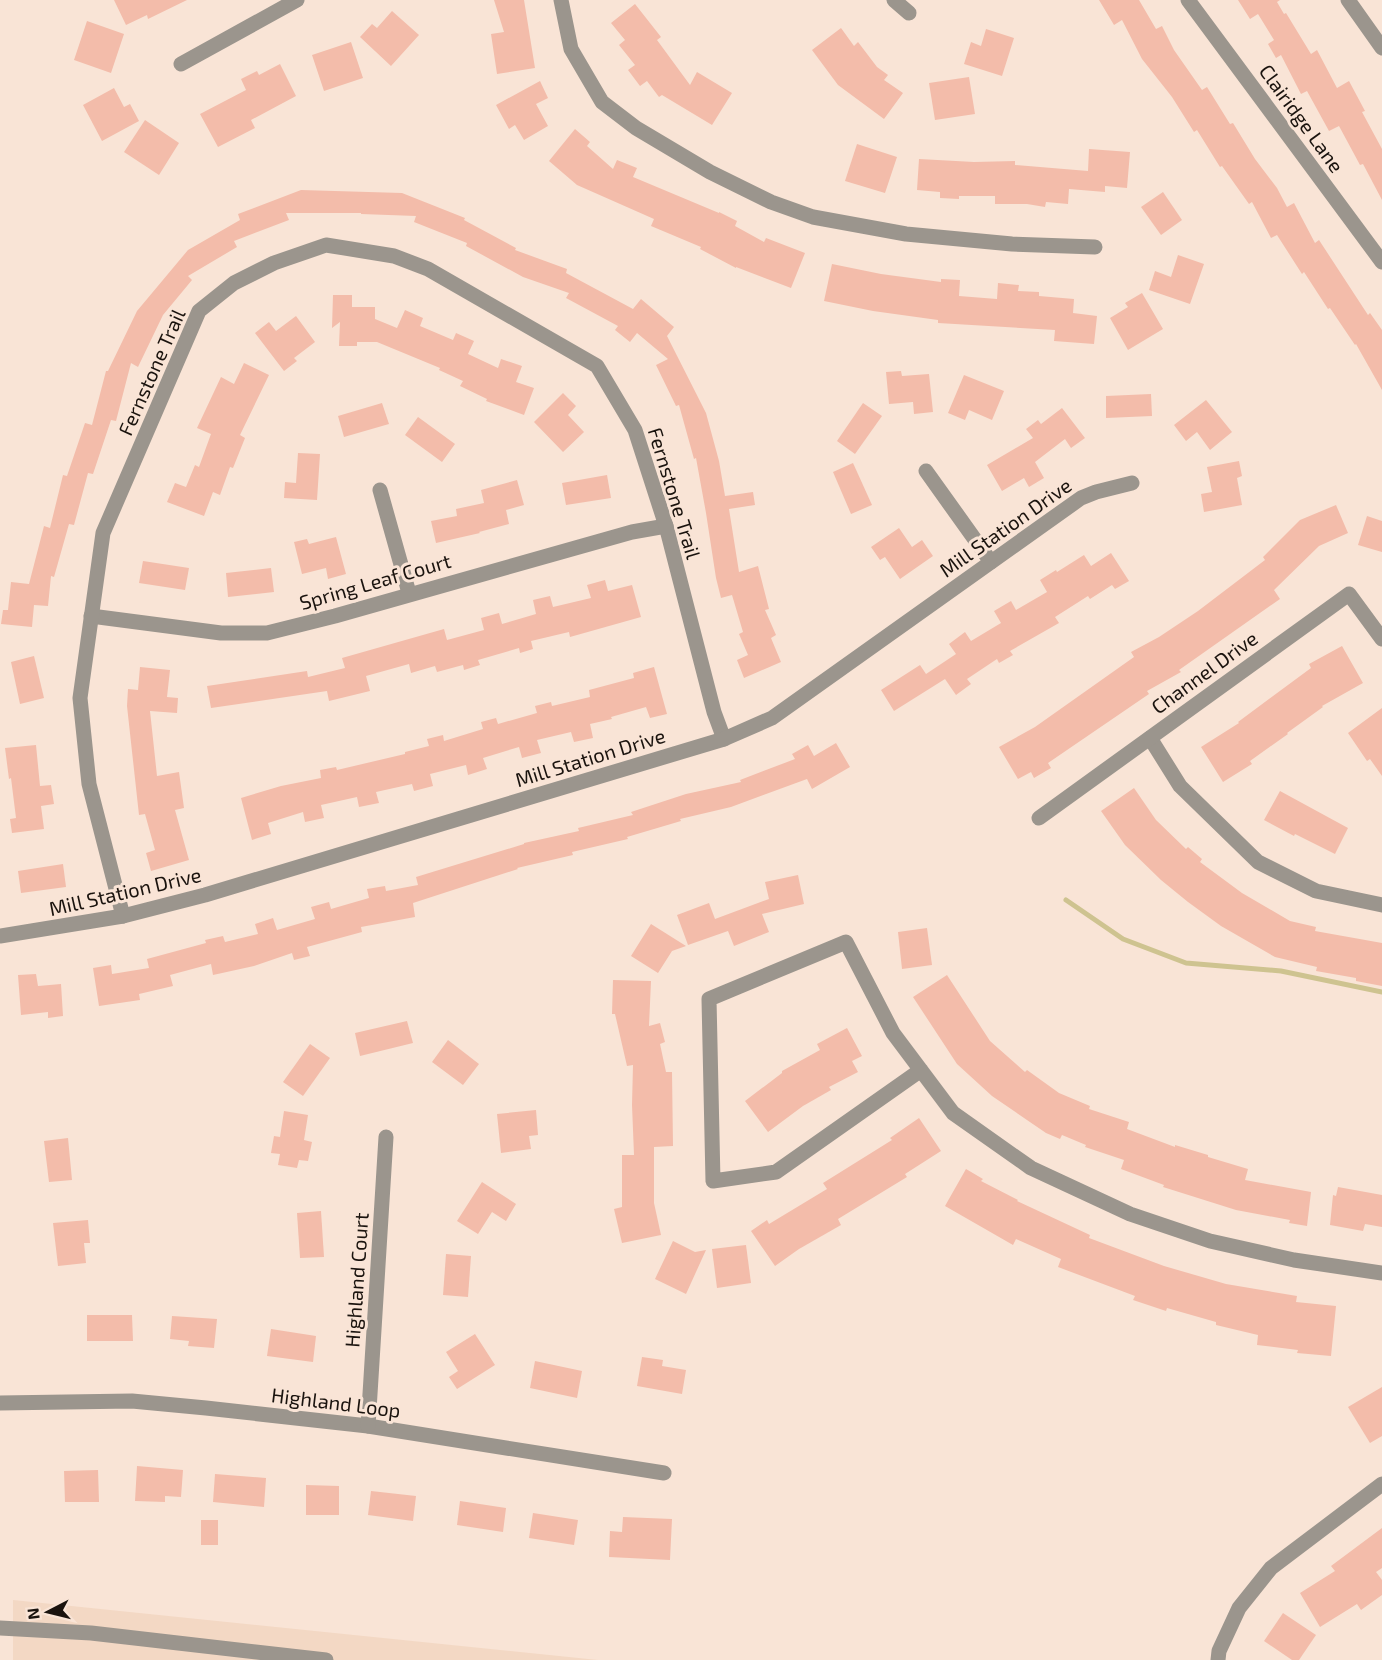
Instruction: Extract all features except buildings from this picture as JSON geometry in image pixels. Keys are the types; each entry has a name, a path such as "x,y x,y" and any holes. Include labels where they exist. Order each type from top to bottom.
{"street":[{"path":"181,64 297,0"},
{"path":"561,0 571,50 602,102 636,128 710,172 771,202 813,217 906,234 992,240 1012,244 1095,247"},
{"path":"894,0 909,13"},
{"name":"Clairidge Lane","path":"1188,0 1382,262"},
{"path":"1348,0 1382,48"},
{"name":"Fernstone Trail","path":"123,916 89,784 80,698 103,532 199,311 234,283 274,262 326,245 393,255 428,269 597,366 635,430 666,526 714,712 724,739"},
{"path":"926,471 991,562"},
{"name":"Mill Station Drive","path":"0,936 123,916 205,895 724,739 772,718 1081,498 1132,483"},
{"path":"380,490 409,593"},
{"name":"Spring Leaf Court","path":"91,616 221,633 267,633 632,532 666,526"},
{"name":"Channel Drive","path":"1039,818 1349,594 1382,639"},
{"path":"1150,738 1180,786 1258,862 1316,891 1382,905"},
{"path":"921,1070 776,1172 713,1181 709,999 846,942 893,1033 921,1070 953,1113 1031,1168 1130,1214 1210,1241 1294,1260 1382,1273"},
{"name":"Highland Court","path":"368,1426 386,1137"},
{"name":"Highland Loop","path":"0,1403 132,1401 368,1426 664,1473"},
{"path":"1218,1660 1219,1651 1239,1608 1271,1568 1382,1484"},
{"path":"0,1628 91,1633 327,1660"}],"shaded area":[{"path":"13,1600 598,1660 13,1660"}],"waterway":[{"path":"1066,900 1123,939 1186,963 1281,971 1382,992"}]}
